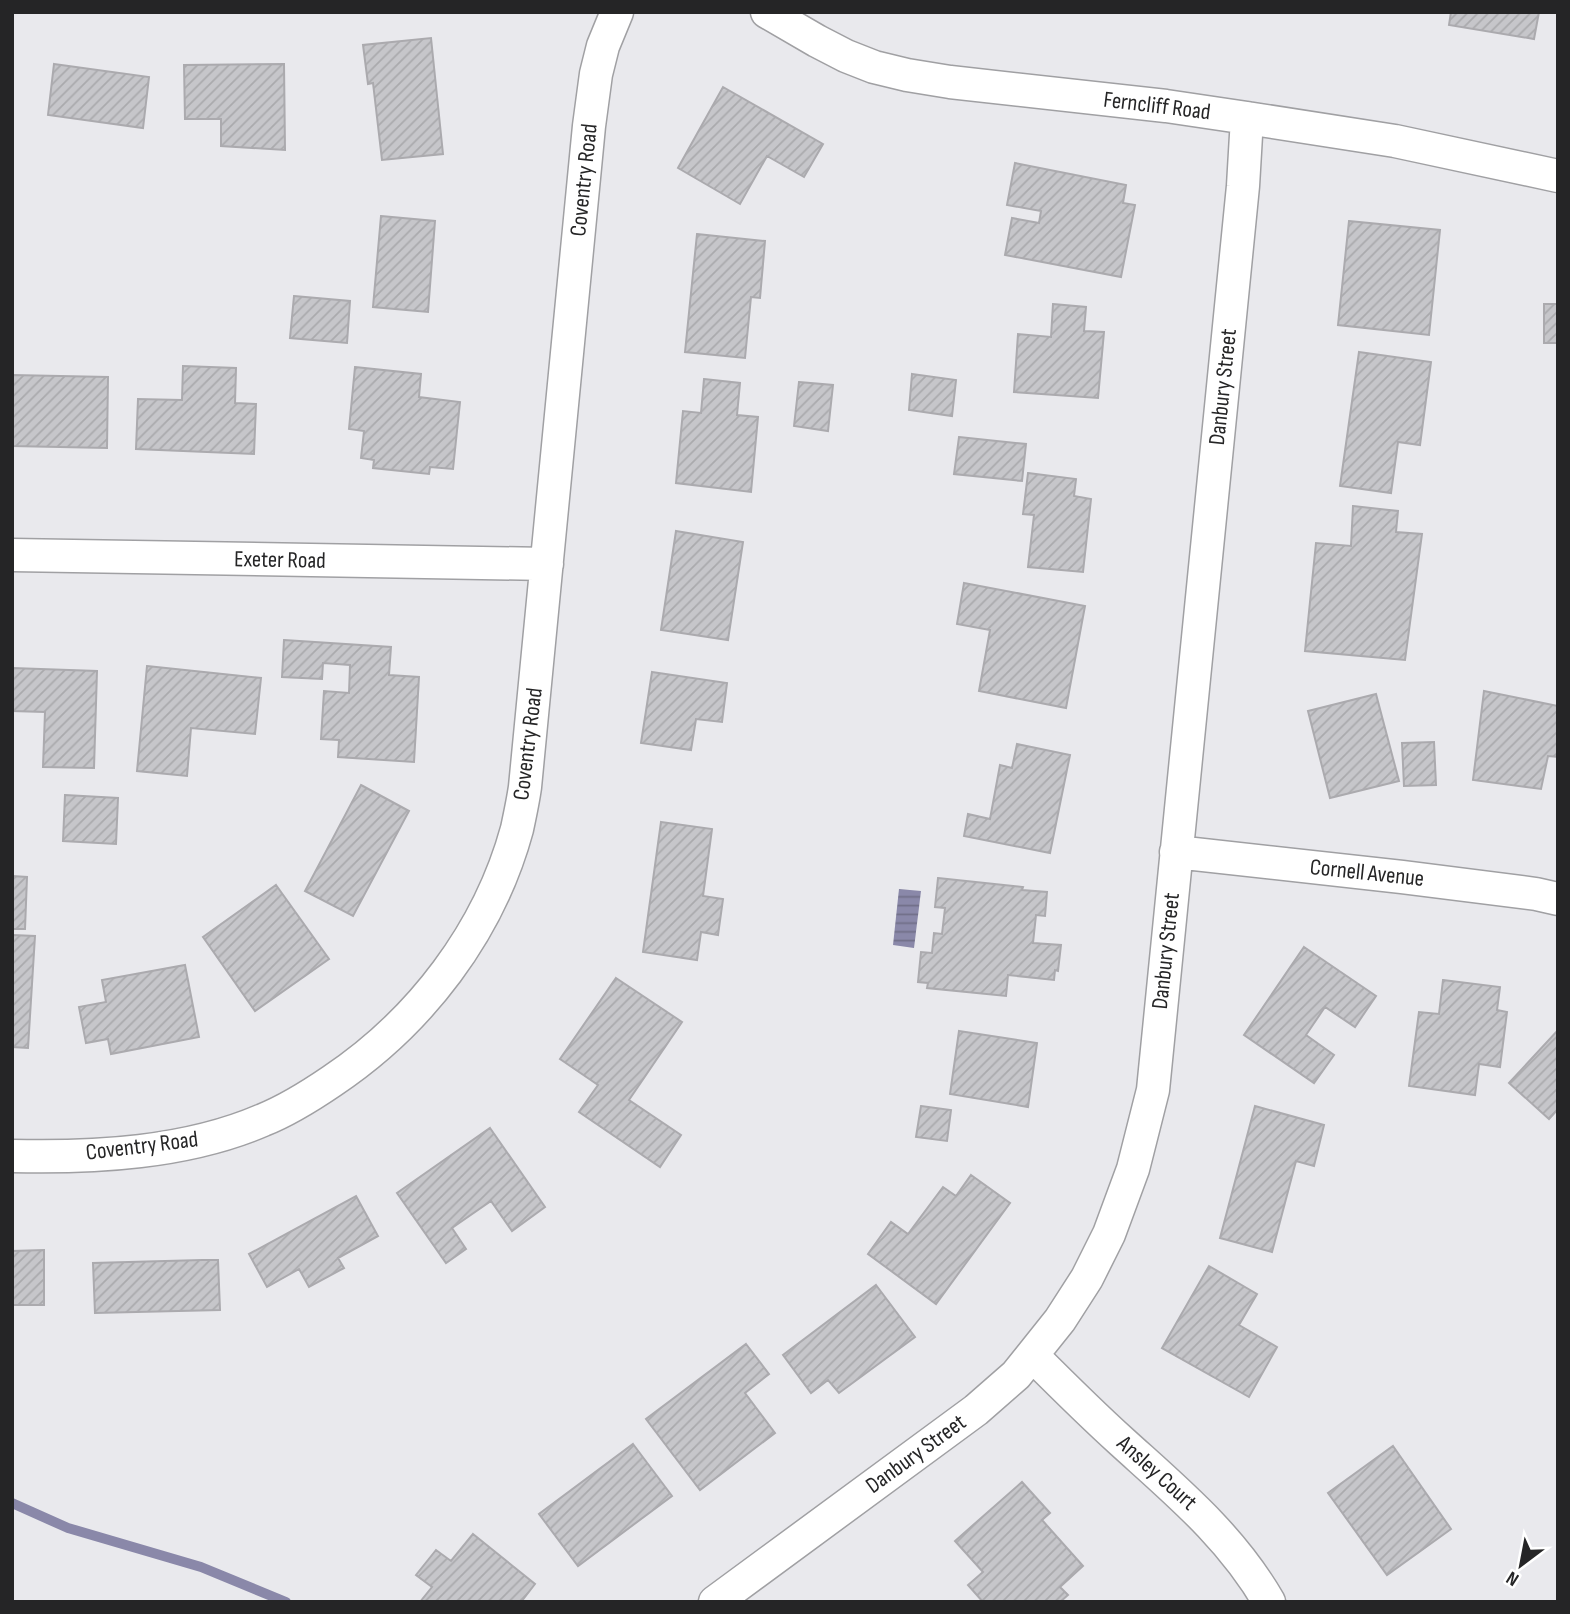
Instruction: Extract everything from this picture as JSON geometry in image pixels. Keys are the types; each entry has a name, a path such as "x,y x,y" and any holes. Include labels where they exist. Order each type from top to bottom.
{"street":[{"name":"Coventry Road","path":"12,1156 111,1154 164,1148 220,1135 262,1121 302,1101 350,1069 408,1019 465,947 486,908 516,829 526,787 589,126 596,74 603,46 617,12"},
{"name":"Ferncliff Road","path":"767,12 846,56 874,67 907,75 1247,118 1395,141 1558,176"},
{"name":"Danbury Street","path":"715,1602 976,1410 1016,1375 1060,1320 1087,1278 1109,1234 1133,1169 1153,1090 1243,186 1247,118"},
{"name":"Exeter Road","path":"12,555 547,564"},
{"name":"Cornell Avenue","path":"1176,852 1410,878 1558,899"},
{"name":"Ansley Court","path":"1032,1355 1119,1440 1207,1519 1236,1552 1269,1602"}],"water":[{"path":"899,889 921,891 914,948 893,945"}],"building":[{"path":"1451,12 1539,12 1534,39 1449,25"},
{"path":"431,38 443,154 382,160 373,83 368,84 363,45"},
{"path":"54,64 149,77 143,128 48,115"},
{"path":"284,64 285,150 221,146 221,119 185,119 184,65"},
{"path":"723,87 823,144 804,177 767,156 740,204 678,168"},
{"path":"1015,163 1126,185 1123,203 1135,205 1121,277 1005,255 1012,218 1039,223 1041,211 1007,205"},
{"path":"381,216 435,221 428,312 373,307"},
{"path":"1349,221 1440,230 1429,335 1338,325"},
{"path":"697,234 765,241 760,298 751,297 745,358 685,352"},
{"path":"294,296 350,301 347,343 290,338"},
{"path":"1053,304 1086,307 1084,331 1104,332 1098,398 1014,392 1018,334 1051,337"},
{"path":"1544,304 1558,304 1558,343 1544,343"},
{"path":"1359,352 1431,362 1420,445 1398,442 1391,493 1340,486"},
{"path":"183,366 236,368 235,403 256,404 254,454 136,449 138,399 182,400"},
{"path":"355,367 421,374 419,397 460,402 453,469 430,467 429,474 373,468 374,460 361,458 364,431 349,429"},
{"path":"912,374 956,380 952,416 909,410"},
{"path":"12,375 108,377 107,448 12,446"},
{"path":"704,379 740,383 737,415 758,417 751,492 676,483 683,411 701,413"},
{"path":"799,382 833,385 828,431 794,426"},
{"path":"959,437 1026,444 1022,481 954,474"},
{"path":"1028,473 1076,479 1074,496 1091,499 1083,572 1028,567 1034,515 1023,514"},
{"path":"1353,506 1398,511 1396,532 1422,534 1405,660 1305,651 1316,543 1351,546"},
{"path":"676,531 743,542 728,640 661,630"},
{"path":"964,583 1085,606 1066,708 979,691 990,630 957,624"},
{"path":"284,640 391,647 389,675 419,677 414,762 338,757 339,740 321,739 324,691 349,693 350,665 323,663 322,679 282,677"},
{"path":"147,666 261,678 255,734 191,728 187,776 137,771"},
{"path":"12,668 97,671 94,768 43,767 45,712 12,711"},
{"path":"652,672 727,683 722,722 696,719 691,750 641,743"},
{"path":"1484,691 1558,706 1558,757 1548,756 1541,789 1473,780"},
{"path":"1376,694 1399,781 1330,798 1308,711"},
{"path":"1434,742 1436,785 1404,786 1402,743"},
{"path":"1017,744 1070,755 1050,853 964,836 968,814 990,819 1000,765 1012,768"},
{"path":"361,785 409,811 353,916 305,891"},
{"path":"65,795 118,798 116,844 63,841"},
{"path":"661,822 712,829 703,896 723,899 718,935 701,932 697,960 643,952"},
{"path":"12,876 27,877 25,929 12,929"},
{"path":"938,878 1047,892 1045,916 1036,915 1033,943 1061,945 1058,971 1055,970 1054,980 1008,975 1006,996 927,988 928,983 918,982 921,952 932,953 934,933 942,934 945,908 935,907"},
{"path":"276,885 329,959 255,1011 203,937"},
{"path":"12,935 35,936 28,1048 12,1047"},
{"path":"1304,947 1376,996 1355,1027 1325,1007 1306,1035 1334,1055 1314,1083 1244,1035"},
{"path":"185,965 199,1037 111,1054 108,1039 86,1043 79,1007 106,1002 102,980"},
{"path":"616,978 682,1022 629,1100 681,1135 660,1167 579,1112 598,1085 560,1059"},
{"path":"1443,980 1500,987 1497,1010 1507,1012 1500,1067 1479,1064 1475,1095 1409,1086 1419,1012 1439,1014"},
{"path":"1558,1030 1558,1109 1549,1119 1509,1083"},
{"path":"959,1031 1037,1043 1028,1107 950,1094"},
{"path":"921,1106 951,1110 947,1141 916,1137"},
{"path":"1255,1106 1324,1125 1314,1166 1296,1161 1272,1252 1220,1238"},
{"path":"490,1128 545,1207 512,1231 491,1201 452,1228 466,1249 446,1263 397,1193"},
{"path":"971,1175 1010,1203 936,1304 868,1254 891,1222 908,1234 943,1187 956,1196"},
{"path":"356,1196 378,1236 338,1258 344,1268 309,1287 299,1269 267,1287 249,1254"},
{"path":"44,1250 44,1305 12,1305 12,1251"},
{"path":"218,1260 220,1310 95,1313 93,1263"},
{"path":"1209,1266 1257,1294 1239,1325 1277,1347 1249,1397 1162,1348"},
{"path":"876,1285 915,1337 839,1393 828,1380 811,1393 783,1355"},
{"path":"746,1344 769,1374 745,1393 775,1433 700,1490 646,1419"},
{"path":"633,1444 672,1496 578,1566 539,1514"},
{"path":"1393,1446 1451,1529 1387,1575 1328,1493"},
{"path":"1022,1482 1050,1513 1042,1520 1083,1566 1060,1587 1068,1595 1060,1602 983,1602 968,1585 983,1572 955,1541"},
{"path":"473,1534 535,1584 521,1602 420,1602 432,1587 416,1575 436,1550 451,1561"}],"waterway":[{"path":"12,1503 68,1528 201,1567 286,1602"}]}
